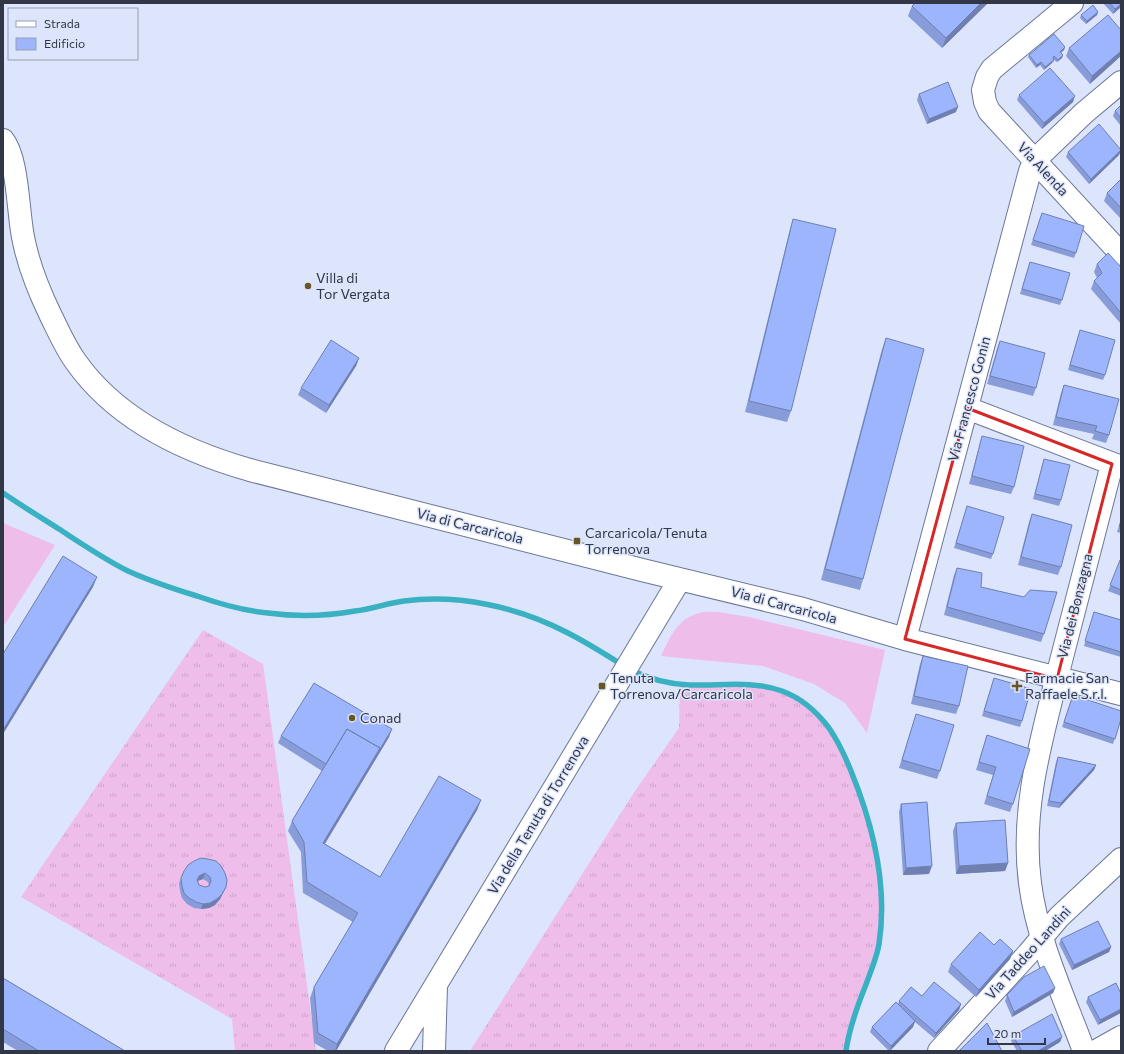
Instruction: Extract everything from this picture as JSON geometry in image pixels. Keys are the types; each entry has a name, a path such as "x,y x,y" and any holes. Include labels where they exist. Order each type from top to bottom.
{"street":[{"name":"Via Alenda","path":"1072,3 999,63 987,77 983,86 983,93 989,111 1121,254"},
{"path":"1035,160 1121,82"},
{"name":"Via di Carcaricola","path":"3,140 7,145 14,166 24,248 36,283 61,337 76,362 95,385 117,406 144,426 191,450 235,466 680,580 803,609 905,639 1121,694"},
{"name":"Via Francesco Gonin","path":"905,639 1028,176 1035,160"},
{"path":"967,408 1116,466"},
{"name":"Via dei Bonzagna","path":"1084,1051 1042,939 1030,883 1027,851 1028,822 1034,772 1044,725 1116,466"},
{"name":"Via della Tenuta di Torrenova","path":"396,1051 626,667 680,580"},
{"name":"Via Taddeo Landini","path":"939,1051 1042,939 1059,918 1121,859"},
{"path":"434,1051 436,985"},
{"path":"1096,1051 1121,1037"}],"highlighted area":[{"path":"967,408 1112,464 1057,679 905,639"}],"green space":[{"path":"3,523 55,545 3,627"},
{"path":"701,612 718,612 749,617 885,650 867,733 845,703 814,684 763,666 661,656 675,630 685,620"},
{"path":"203,630 263,664 316,1051 235,1051 232,1019 21,897"},
{"path":"739,683 763,685 787,693 806,705 822,719 836,740 849,766 861,796 877,860 881,921 875,960 856,1011 848,1037 846,1051 470,1051 635,791 679,728 680,684"}],"building":[{"path":"915,3 981,3 946,38 912,6"},
{"path":"1110,3 1121,3 1121,4 1115,9"},
{"path":"1093,5 1098,12 1087,21 1081,15"},
{"path":"1108,15 1121,30 1121,51 1092,76 1069,48"},
{"path":"1054,34 1065,47 1060,52 1063,55 1058,60 1054,56 1054,60 1045,67 1041,62 1037,65 1029,55"},
{"path":"1050,68 1075,96 1044,123 1019,95"},
{"path":"948,82 958,107 929,119 919,94"},
{"path":"1121,105 1121,118 1115,111"},
{"path":"1099,124 1121,150 1091,179 1068,152"},
{"path":"1121,179 1121,208 1107,193"},
{"path":"1042,213 1084,226 1076,253 1033,240"},
{"path":"793,219 836,229 791,411 749,401"},
{"path":"1108,253 1121,267 1121,313 1094,281 1102,273 1097,264"},
{"path":"1030,262 1070,273 1062,300 1022,289"},
{"path":"1080,330 1115,340 1105,375 1070,365"},
{"path":"886,338 924,349 863,579 825,569"},
{"path":"331,340 359,358 329,405 301,388"},
{"path":"1000,341 1045,353 1036,388 990,376"},
{"path":"1064,385 1119,399 1109,435 1095,431 1097,426 1056,417"},
{"path":"982,436 1024,446 1014,487 972,476"},
{"path":"1044,459 1070,465 1061,500 1035,494"},
{"path":"967,506 1004,517 993,554 956,543"},
{"path":"1032,514 1072,525 1061,567 1021,557"},
{"path":"63,556 97,577 3,730 3,654"},
{"path":"1121,560 1121,590 1110,585"},
{"path":"957,568 982,573 981,587 1024,597 1030,590 1057,592 1044,634 947,607"},
{"path":"1094,612 1121,620 1121,652 1085,641"},
{"path":"923,656 968,666 959,706 914,696"},
{"path":"994,678 1031,689 1022,721 984,711"},
{"path":"314,683 392,729 379,751 380,748 347,729 326,764 281,736"},
{"path":"1073,695 1121,711 1121,719 1115,739 1064,722"},
{"path":"916,714 954,725 940,771 902,760"},
{"path":"347,729 380,748 323,843 380,877 439,776 481,800 337,1044 318,1033 314,987 358,913 307,882 304,842 292,821"},
{"path":"987,735 1030,749 1013,804 987,796 996,767 979,762"},
{"path":"1058,757 1096,765 1061,803 1049,801"},
{"path":"927,802 932,866 906,868 901,804"},
{"path":"1005,820 1008,863 959,866 956,823"},
{"path":"201,858 216,861 225,873 227,880 226,887 217,899 210,903 203,904 196,902 184,893 181,878 188,865","holes":["205,873 210,877 211,881 209,886 205,887 199,885 197,880 199,876"]},
{"path":"1098,921 1111,947 1074,965 1061,939"},
{"path":"980,932 994,945 1000,939 1013,951 979,990 951,964"},
{"path":"1044,966 1055,988 1014,1012 1007,995 1024,977"},
{"path":"3,978 125,1051 39,1051 3,1029"},
{"path":"934,982 961,1004 936,1033 899,1001 911,987 922,996"},
{"path":"1116,983 1121,994 1121,1009 1100,1020 1088,997"},
{"path":"896,1002 915,1021 891,1046 872,1027"},
{"path":"1052,1014 1062,1037 1038,1051 1022,1051 1013,1036"},
{"path":"987,1023 1002,1051 959,1051"}],"waterway":[{"path":"3,493 93,551 128,571 162,585 223,604 259,612 290,615 334,614 404,601 425,599 446,599 488,604 508,609 548,623 581,640 624,666"},
{"path":"631,670 674,684 736,684 759,686 782,691 796,697 814,711 829,728 835,738 849,765 866,813 877,856 882,900 878,949 854,1016 846,1051"}],"place":[{"name":"Villa di Tor Vergata","path":"308,286"},
{"name":"Carcaricola/Tenuta Torrenova","path":"577,541"},
{"name":"Tenuta Torrenova/Carcaricola","path":"602,686"},
{"name":"Farmacie San Raffaele S.r.l.","path":"1017,686"},
{"name":"Conad","path":"352,718"}]}
